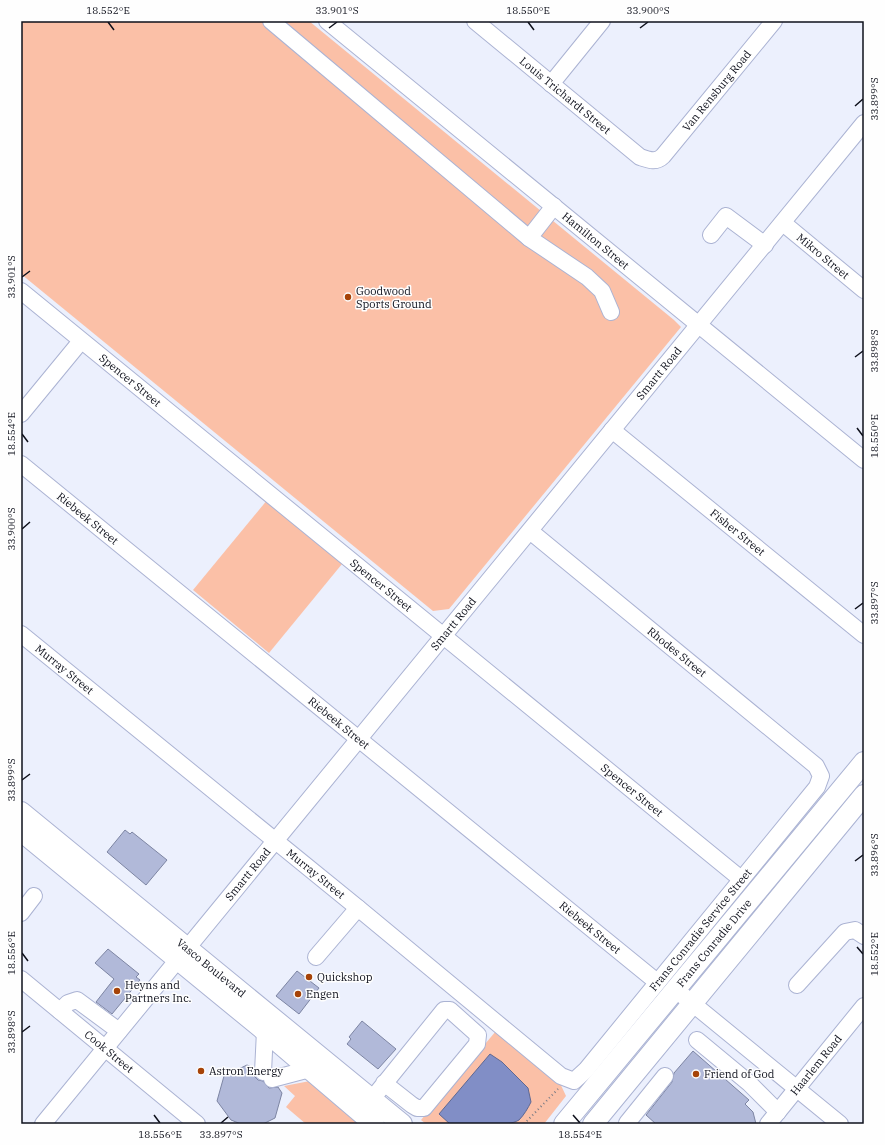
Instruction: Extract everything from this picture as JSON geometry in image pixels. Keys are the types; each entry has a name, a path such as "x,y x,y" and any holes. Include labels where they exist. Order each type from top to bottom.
{"main road":[{"name":"Frans Conradie Drive","path":"564,1124 864,762"},
{"name":"Frans Conradie Drive","path":"593,1124 864,795"},
{"name":"Vasco Boulevard","path":"21,812 183,954 265,1031 374,1124"},
{"name":"Vasco Boulevard","path":"21,831 372,1099 402,1124"}],"street":[{"path":"271,21 529,238 587,277 602,291 611,312"},
{"name":"Hamilton Street","path":"327,21 864,460"},
{"name":"Louis Trichardt Street","path":"475,21 640,157 652,161 659,160"},
{"path":"551,84 602,21"},
{"name":"Van Rensburg Road","path":"659,160 774,21"},
{"name":"Smartt Road","path":"43,1124 864,123"},
{"path":"529,238 554,206"},
{"path":"710,235 726,216 764,245"},
{"name":"Mikro Street","path":"782,223 864,290"},
{"name":"Spencer Street","path":"21,291 741,879"},
{"path":"21,414 82,341"},
{"name":"Fisher Street","path":"612,430 864,634"},
{"name":"Riebeek Street","path":"21,464 657,982"},
{"name":"Rhodes Street","path":"530,531 816,766 821,776"},
{"name":"Murray Street","path":"21,634 358,908 501,1028 570,1080"},
{"name":"Frans Conradie Service Street","path":"570,1080 586,1070 817,787 821,776"},
{"path":"21,913 34,896"},
{"path":"316,957 358,908"},
{"path":"797,985 845,932 855,930 864,936"},
{"name":"Cook Street","path":"21,979 198,1124"},
{"path":"676,990 840,1124"},
{"path":"60,1011 68,1003 77,1000 118,1031"},
{"name":"Haarlem Road","path":"773,1118 864,1006"},
{"path":"372,1099 384,1083 444,1010 450,1010 478,1035 477,1044 424,1108 412,1106 384,1083"},
{"path":"265,1031 268,1075 310,1069"},
{"path":"697,1040 749,1083 773,1118"},
{"path":"627,1124 665,1076"}],"path":[{"path":"524,1124 570,1080"}],"shaded area":[{"name":"Goodwood Sports Ground","path":"21,21 309,21 681,327 449,609 433,611 21,274"},
{"path":"268,499 342,564 269,653 193,590"},
{"path":"496,1031 559,1081 566,1096 544,1124 426,1124 421,1120"},
{"path":"310,1081 360,1124 306,1124 286,1107 295,1096 284,1086"}],"water":[{"path":"490,1054 502,1062 528,1088 531,1102 529,1107 519,1120 505,1124 450,1124 439,1114"}],"building":[{"path":"125,830 130,834 132,832 167,860 146,885 107,852"},
{"name":"Heyns and Partners Inc.","path":"108,949 139,974 136,977 140,980 112,1014 96,1002 114,979 95,963"},
{"path":"297,971 319,988 299,1014 276,996"},
{"path":"362,1021 396,1049 378,1069 347,1044 351,1039 349,1037"},
{"name":"Friend of God","path":"693,1051 749,1100 745,1104 753,1112 756,1124 656,1124 646,1115 672,1082 674,1073"},
{"path":"247,1065 254,1068 254,1076 258,1080 263,1081 269,1088 278,1087 282,1093 275,1118 263,1124 241,1124 231,1120 217,1101 224,1076"}],"place":[{"name":"Goodwood Sports Ground","path":"348,297"},
{"name":"Quickshop","path":"309,977"},
{"name":"Heyns and Partners Inc.","path":"117,991"},
{"name":"Engen","path":"298,994"},
{"name":"Astron Energy","path":"201,1071"},
{"name":"Friend of God","path":"696,1074"}]}
